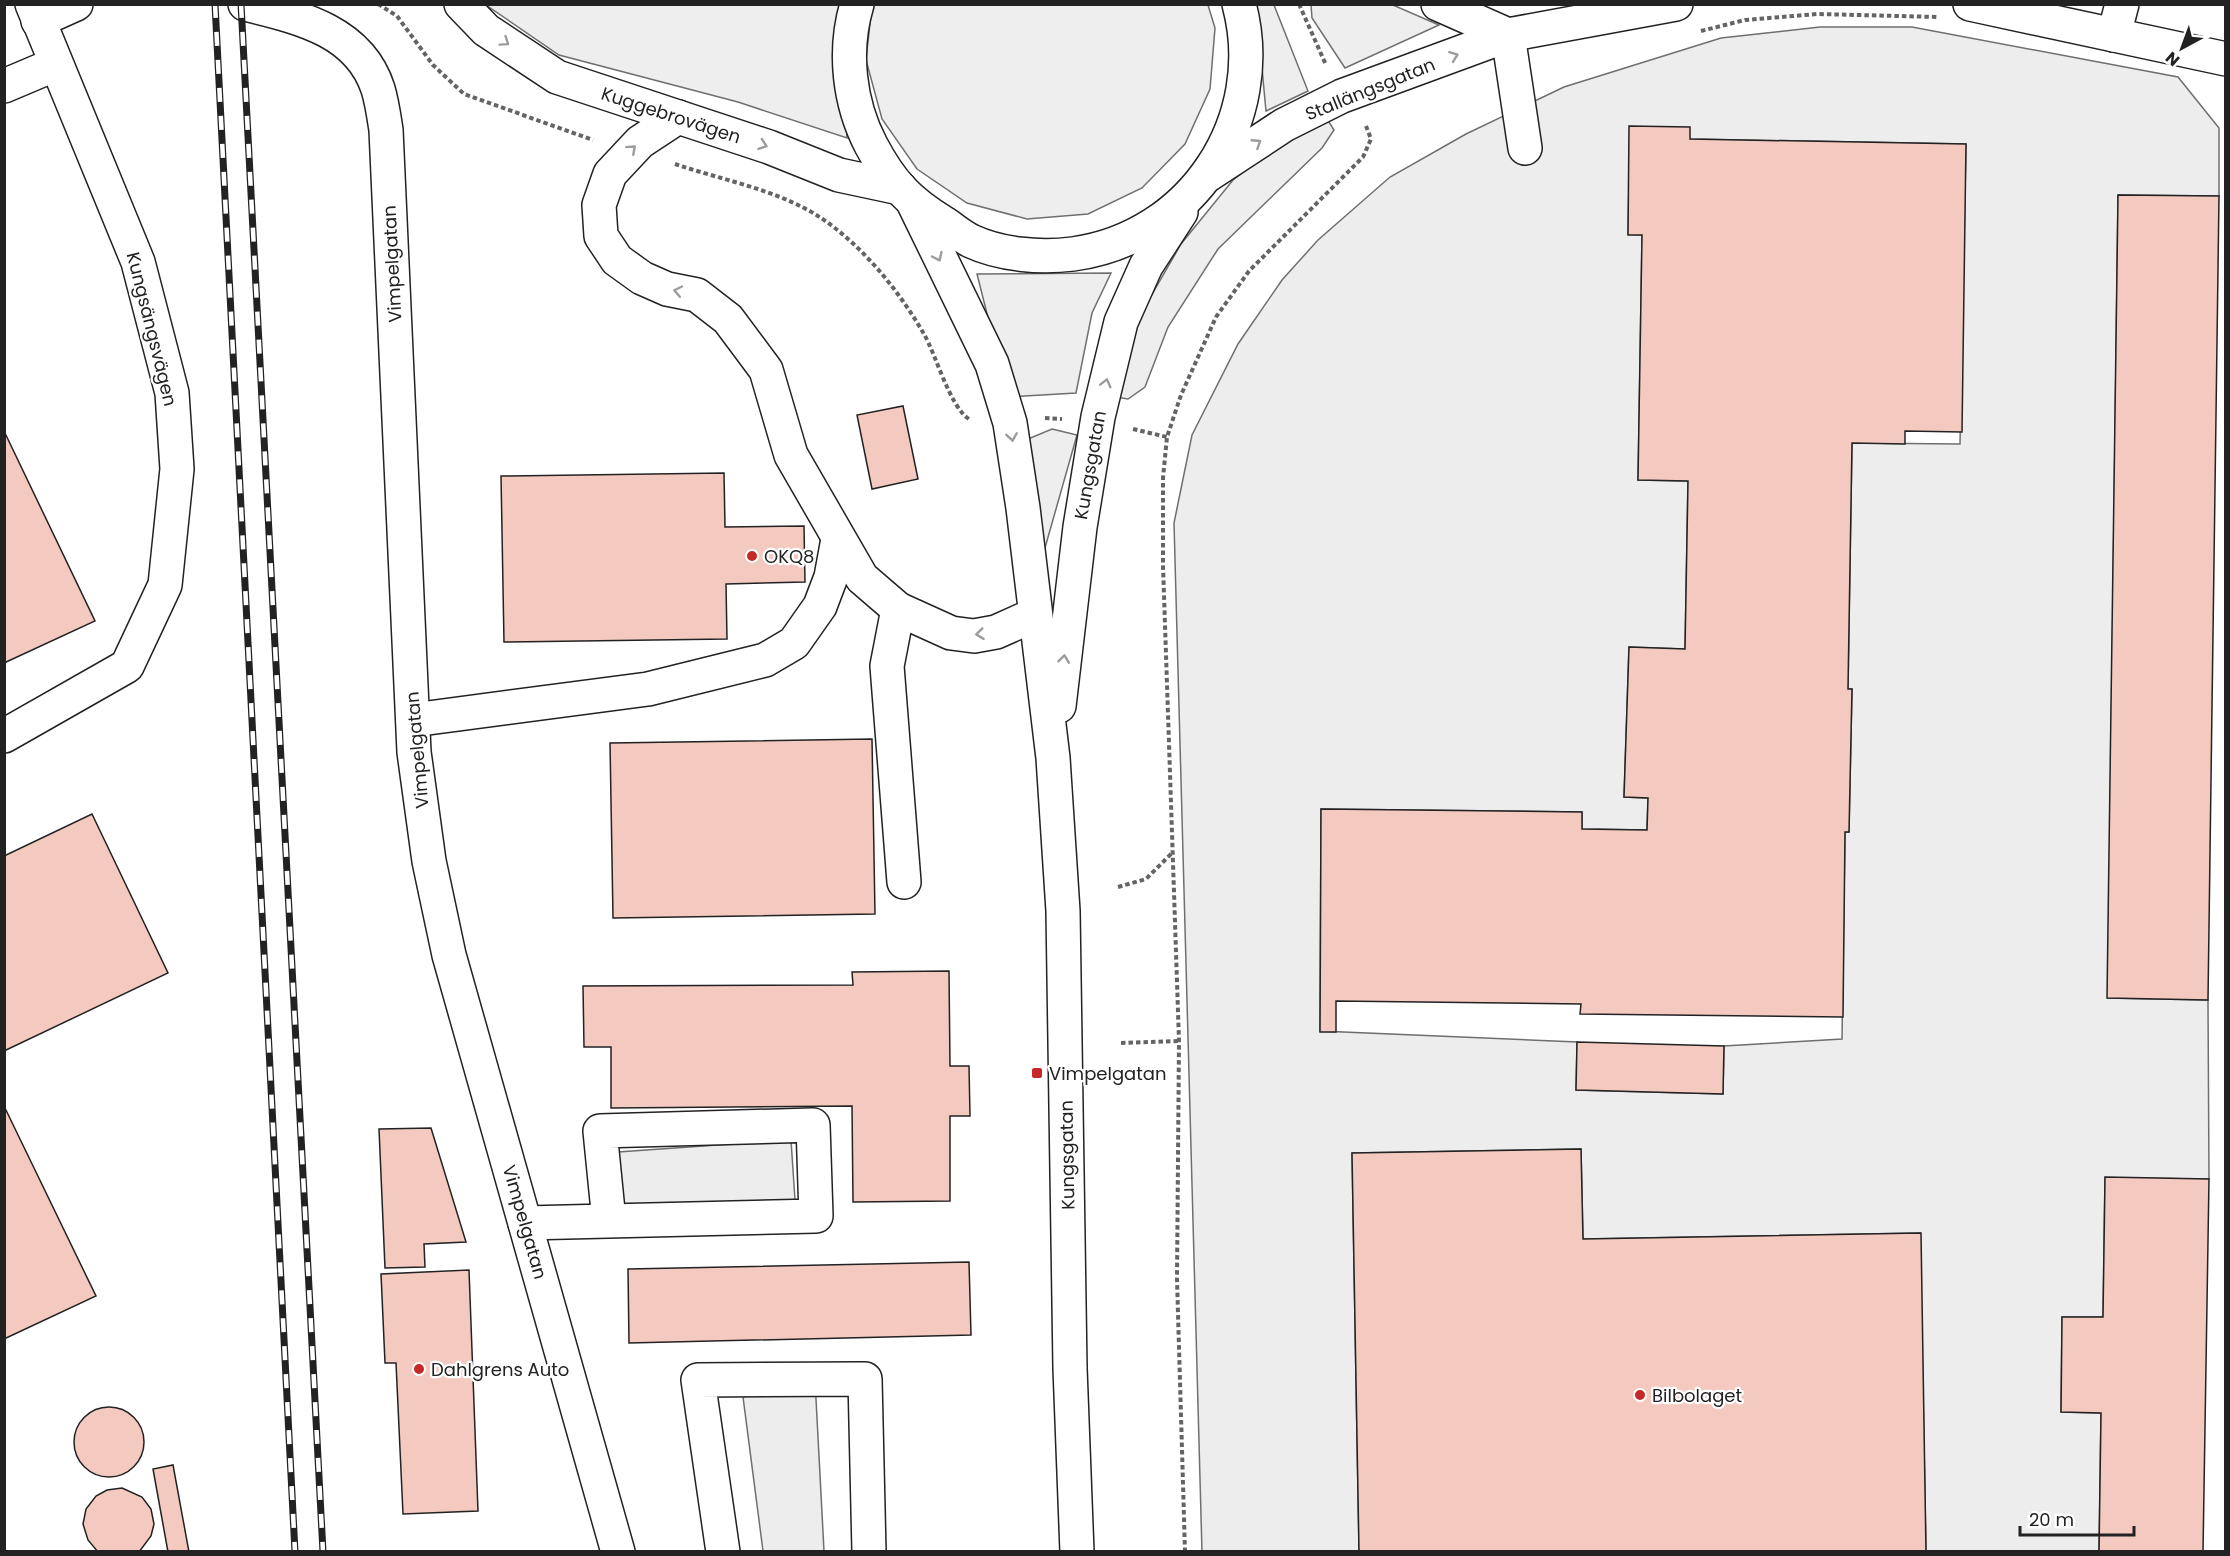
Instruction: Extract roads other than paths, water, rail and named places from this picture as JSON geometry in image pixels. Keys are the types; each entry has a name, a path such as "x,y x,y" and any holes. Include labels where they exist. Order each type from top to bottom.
{"street":[{"path":"35,13 76,4"},
{"name":"Vimpelgatan","path":"245,4 304,19 334,34 358,55 378,88 386,130 414,752 429,861 449,955 618,1551"},
{"name":"Kuggebrovägen","path":"461,4 486,30 557,77 769,147 839,175 907,196"},
{"path":"857,4 853,18 849,61 853,98 862,128 884,169 907,196 971,241 1014,254 1054,256 1094,251 1128,240 1161,221 1201,184"},
{"name":"Kungsgatan","path":"1053,758 1080,527 1098,417 1121,322 1146,266 1231,135 1243,95 1247,57 1244,24 1239,4"},
{"path":"1438,4 1508,35 1525,148"},
{"name":"Stallängsgatan","path":"1201,184 1284,125 1342,96 1508,35 1676,4"},
{"path":"1958,12 2118,20 2226,59"},
{"name":"Kungsängsvägen","path":"4,736 127,666 165,585 177,469 172,393 138,262 35,13"},
{"path":"4,86 56,64"},
{"path":"678,117 633,149 610,174 599,205 601,236 617,260 642,278 667,289 697,295 728,319 766,370 791,455 838,540 862,578 898,609 951,633 974,636 996,632 1035,615"},
{"name":"Kungsgatan","path":"907,196 992,364 1010,423 1023,508 1053,758 1063,911 1070,1368 1077,1551"},
{"path":"413,720 455,717 493,708 648,689 765,660 794,644 820,606 831,577 838,540"},
{"path":"898,609 887,666 904,882"},
{"path":"525,1223 609,1221 816,1216 813,1125 600,1131 609,1221"},
{"path":"723,1551 698,1380 865,1379 868,1551"}],"railway":[{"path":"215,4 295,1552"},
{"path":"241,4 323,1552"}],"place":[{"name":"OKQ8","path":"752,556"},
{"name":"Vimpelgatan","path":"1037,1073"},
{"name":"Dahlgrens Auto","path":"419,1369"},
{"name":"Bilbolaget","path":"1640,1395"}]}
